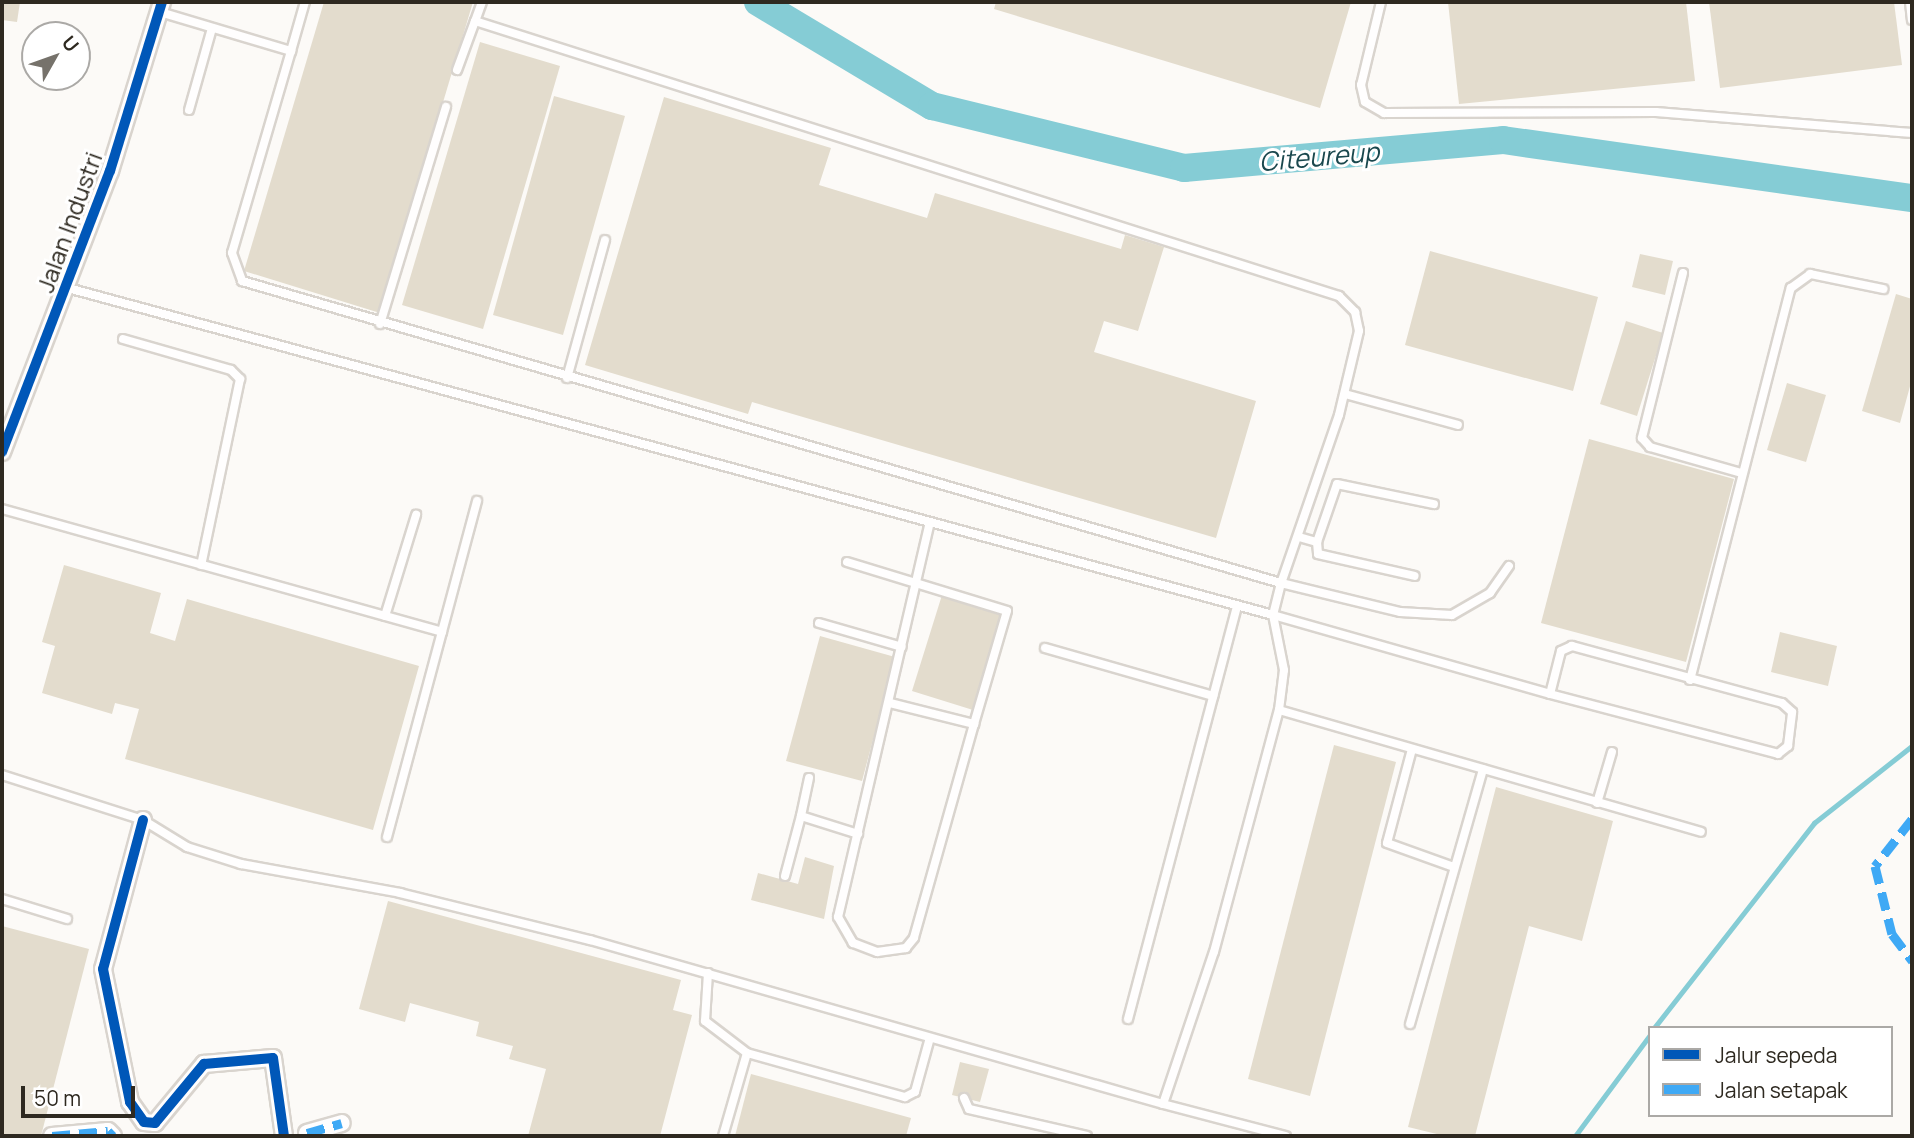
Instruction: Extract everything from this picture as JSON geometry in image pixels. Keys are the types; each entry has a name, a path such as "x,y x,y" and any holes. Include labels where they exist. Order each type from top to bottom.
{"street":[{"name":"Jalan Industri","path":"2,452 68,288 161,7"},
{"path":"143,820 103,969 130,1102 144,1122 155,1124 204,1064 273,1058 284,1136"},
{"path":"303,1135 342,1123"},
{"path":"52,1136 113,1136"}],"lane":[{"path":"306,2 232,253 233,269 242,281 380,324 1282,583 1400,612 1452,615 1490,593 1510,566"},
{"path":"457,70 482,2"},
{"path":"1381,2 1361,85 1365,102 1384,113 1656,112 1912,133"},
{"path":"1910,2 1912,20"},
{"path":"161,7 212,27 291,51"},
{"path":"475,22 1339,296 1359,321 1345,394 1273,615 1284,670 1279,710 1213,952 1163,1104"},
{"path":"189,110 212,27"},
{"path":"380,324 446,107"},
{"path":"568,378 606,240"},
{"path":"1683,273 1642,438 1650,447 1741,472"},
{"path":"1690,680 1741,472 1797,281 1810,274 1884,289"},
{"path":"68,288 929,526 1273,615 1550,694 1778,754 1787,746 1788,706 1572,646 1561,651 1550,694"},
{"path":"123,339 231,370 240,379 201,565"},
{"path":"1345,394 1458,425"},
{"path":"1415,576 1318,554 1317,542 1337,484 1434,504"},
{"path":"387,838 477,501"},
{"path":"2,509 442,632"},
{"path":"385,616 416,515"},
{"path":"847,562 917,582 1007,611 906,948 877,951 841,930 858,834 890,703 917,582 929,526"},
{"path":"1299,537 1317,542"},
{"path":"1128,1018 1237,606"},
{"path":"819,623 902,647"},
{"path":"1045,649 1213,696"},
{"path":"890,703 974,724"},
{"path":"1279,710 1701,832"},
{"path":"1412,749 1387,844 1454,867"},
{"path":"1597,803 1612,752"},
{"path":"1409,1024 1483,769"},
{"path":"2,775 143,820 187,847 241,864 438,902 708,973 929,1041 974,1059 1286,1136"},
{"path":"785,876 809,778"},
{"path":"801,816 858,834"},
{"path":"2,899 67,919"},
{"path":"708,973 705,1021 747,1054 905,1097 915,1092 929,1041"},
{"path":"723,1136 747,1054"},
{"path":"964,1098 969,1109 1087,1136"}],"building":[{"path":"2,2 20,2 17,22 2,20"},
{"path":"324,2 473,2 380,313 244,271"},
{"path":"996,2 1351,2 1320,108 994,9"},
{"path":"1448,2 1686,2 1695,81 1459,104"},
{"path":"1709,2 1894,2 1902,65 1720,88"},
{"path":"480,42 560,66 483,329 402,305"},
{"path":"554,96 625,116 563,335 493,315"},
{"path":"664,97 831,148 819,185 927,218 935,193 1121,249 1125,235 1164,247 1138,331 1104,321 1094,352 1256,401 1216,538 752,402 748,414 585,365"},
{"path":"1430,251 1598,297 1573,391 1405,345"},
{"path":"1640,254 1673,261 1665,295 1632,287"},
{"path":"1896,294 1912,299 1912,379 1900,423 1862,411"},
{"path":"1626,321 1663,333 1637,416 1600,404"},
{"path":"1787,383 1826,395 1806,462 1767,450"},
{"path":"1589,439 1734,479 1686,662 1541,623"},
{"path":"64,565 161,593 150,633 175,641 187,599 419,666 373,830 125,759 139,709 115,703 112,714 42,693 55,646 42,642"},
{"path":"942,595 1003,614 973,710 912,691"},
{"path":"1780,632 1837,646 1828,686 1771,672"},
{"path":"820,636 895,657 862,781 786,761"},
{"path":"1334,745 1396,762 1310,1096 1248,1079"},
{"path":"1496,787 1613,821 1582,941 1529,926 1475,1136 1445,1136 1408,1127"},
{"path":"805,857 834,866 824,919 751,900 758,873 798,884"},
{"path":"388,901 681,980 673,1010 692,1015 660,1136 528,1136 546,1069 509,1059 513,1046 476,1036 479,1022 410,1003 405,1022 359,1009"},
{"path":"2,926 89,949 41,1136 2,1136"},
{"path":"960,1062 989,1069 980,1102 952,1095"},
{"path":"751,1074 911,1118 906,1136 735,1136"}],"waterway":[{"name":"Citeureup","path":"758,2 932,106 1184,168 1503,140 1912,198"},
{"path":"1656,1026 1814,823 1912,746"},
{"path":"1575,1136 1648,1038"}],"marked path":[{"path":"1912,819 1875,866 1892,934 1912,961"},
{"path":"307,1133 342,1123"},
{"path":"52,1136 108,1131 113,1136"}],"cycle path":[{"path":"2,452 110,171 162,2"},
{"path":"143,820 103,969 130,1102 144,1122 155,1123 204,1064 273,1058 284,1136"}]}
